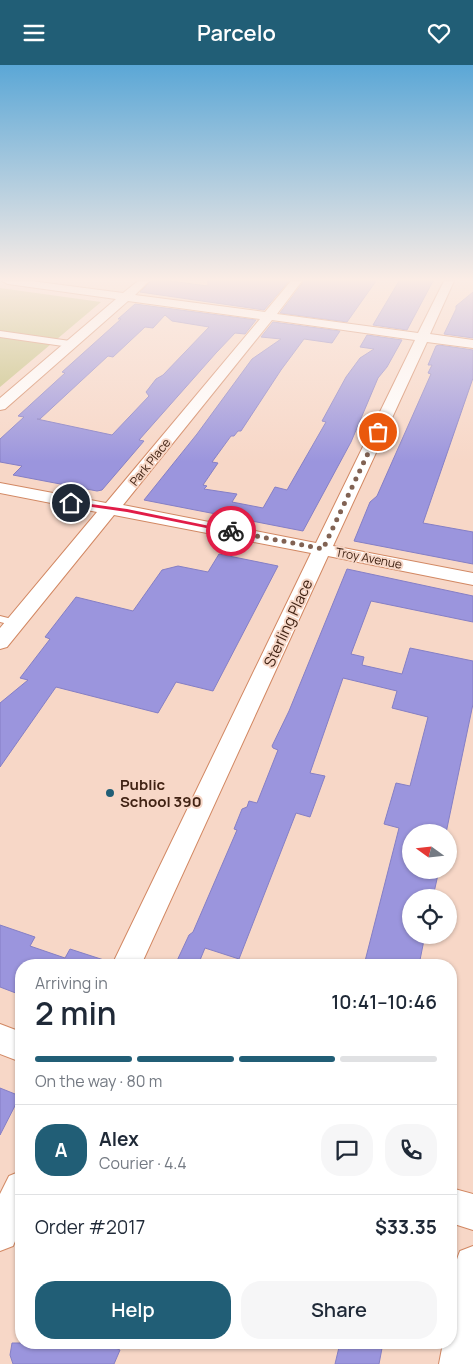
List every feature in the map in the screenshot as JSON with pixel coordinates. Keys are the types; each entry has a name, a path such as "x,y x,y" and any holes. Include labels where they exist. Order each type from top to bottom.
{"street":[{"path":"53,342 70,344"},
{"path":"0,406 73,342"},
{"name":"Park Place","path":"0,642 8,621 110,509 247,342"},
{"name":"Sterling Place","path":"129,959 420,342"},
{"path":"456,342 473,344"},
{"name":"Troy Avenue","path":"0,489 473,579"},
{"path":"0,1039 15,1045"},
{"path":"0,1233 15,1201"},
{"path":"457,1207 473,1212"},
{"path":"459,1364 473,1263"}],"shaded area":[{"path":"0,342 54,342 0,387"}],"building":[{"path":"96,342 129,342 113,357 108,356 40,419 37,419 112,435 149,396 146,392 156,379 163,375 195,342 227,342 139,440 144,441 102,490 97,491 13,475 22,466 0,462 0,439 24,417 18,416 65,373 62,372"},
{"path":"277,342 302,342 241,431 231,436 212,462 218,463 203,485 207,486 204,489 237,494 232,502 263,508 275,487 287,490 326,422 322,421 346,377 360,358 374,349 360,347 363,342 401,342 387,367 378,378 351,442 303,531 144,500 197,434 252,359"},
{"path":"436,346 473,350 473,378 423,523 473,532 473,564 354,541 370,502 377,496 431,374 428,373 432,365 428,365"},
{"path":"219,554 278,566 213,691 176,682 158,713 56,687 0,767 0,703 28,680 20,678 50,639 45,637 76,597 133,611 162,570 178,566 208,572"},
{"path":"347,569 473,596 473,622 371,601 351,654 364,657 362,665 402,674 410,648 473,661 473,704 448,824 402,824 402,879 437,879 435,889 402,889 402,944 423,944 420,959 366,959 399,828 384,824 396,783 410,786 428,717 392,708 397,691 343,678 310,773 325,776 310,817 296,813 239,959 205,948 200,959 178,959 189,935 193,932 237,830 234,829 242,809 247,807 249,801 257,803 278,750 272,746 289,711"},
{"path":"0,925 35,937 30,946 65,958 70,949 101,959 15,959 15,993 0,987"},
{"path":"0,1088 15,1094 15,1106 0,1135"},
{"path":"12,1343 15,1343 15,1349 120,1350 114,1364 13,1364 10,1355"},
{"path":"339,1349 382,1349 379,1364 335,1364"}],"way so far":[{"path":"231,531 323,549 378,432"}],"place":[{"name":"Public School 390","path":"110,793"}],"route":[{"path":"71,503 127,511 231,531"}]}
